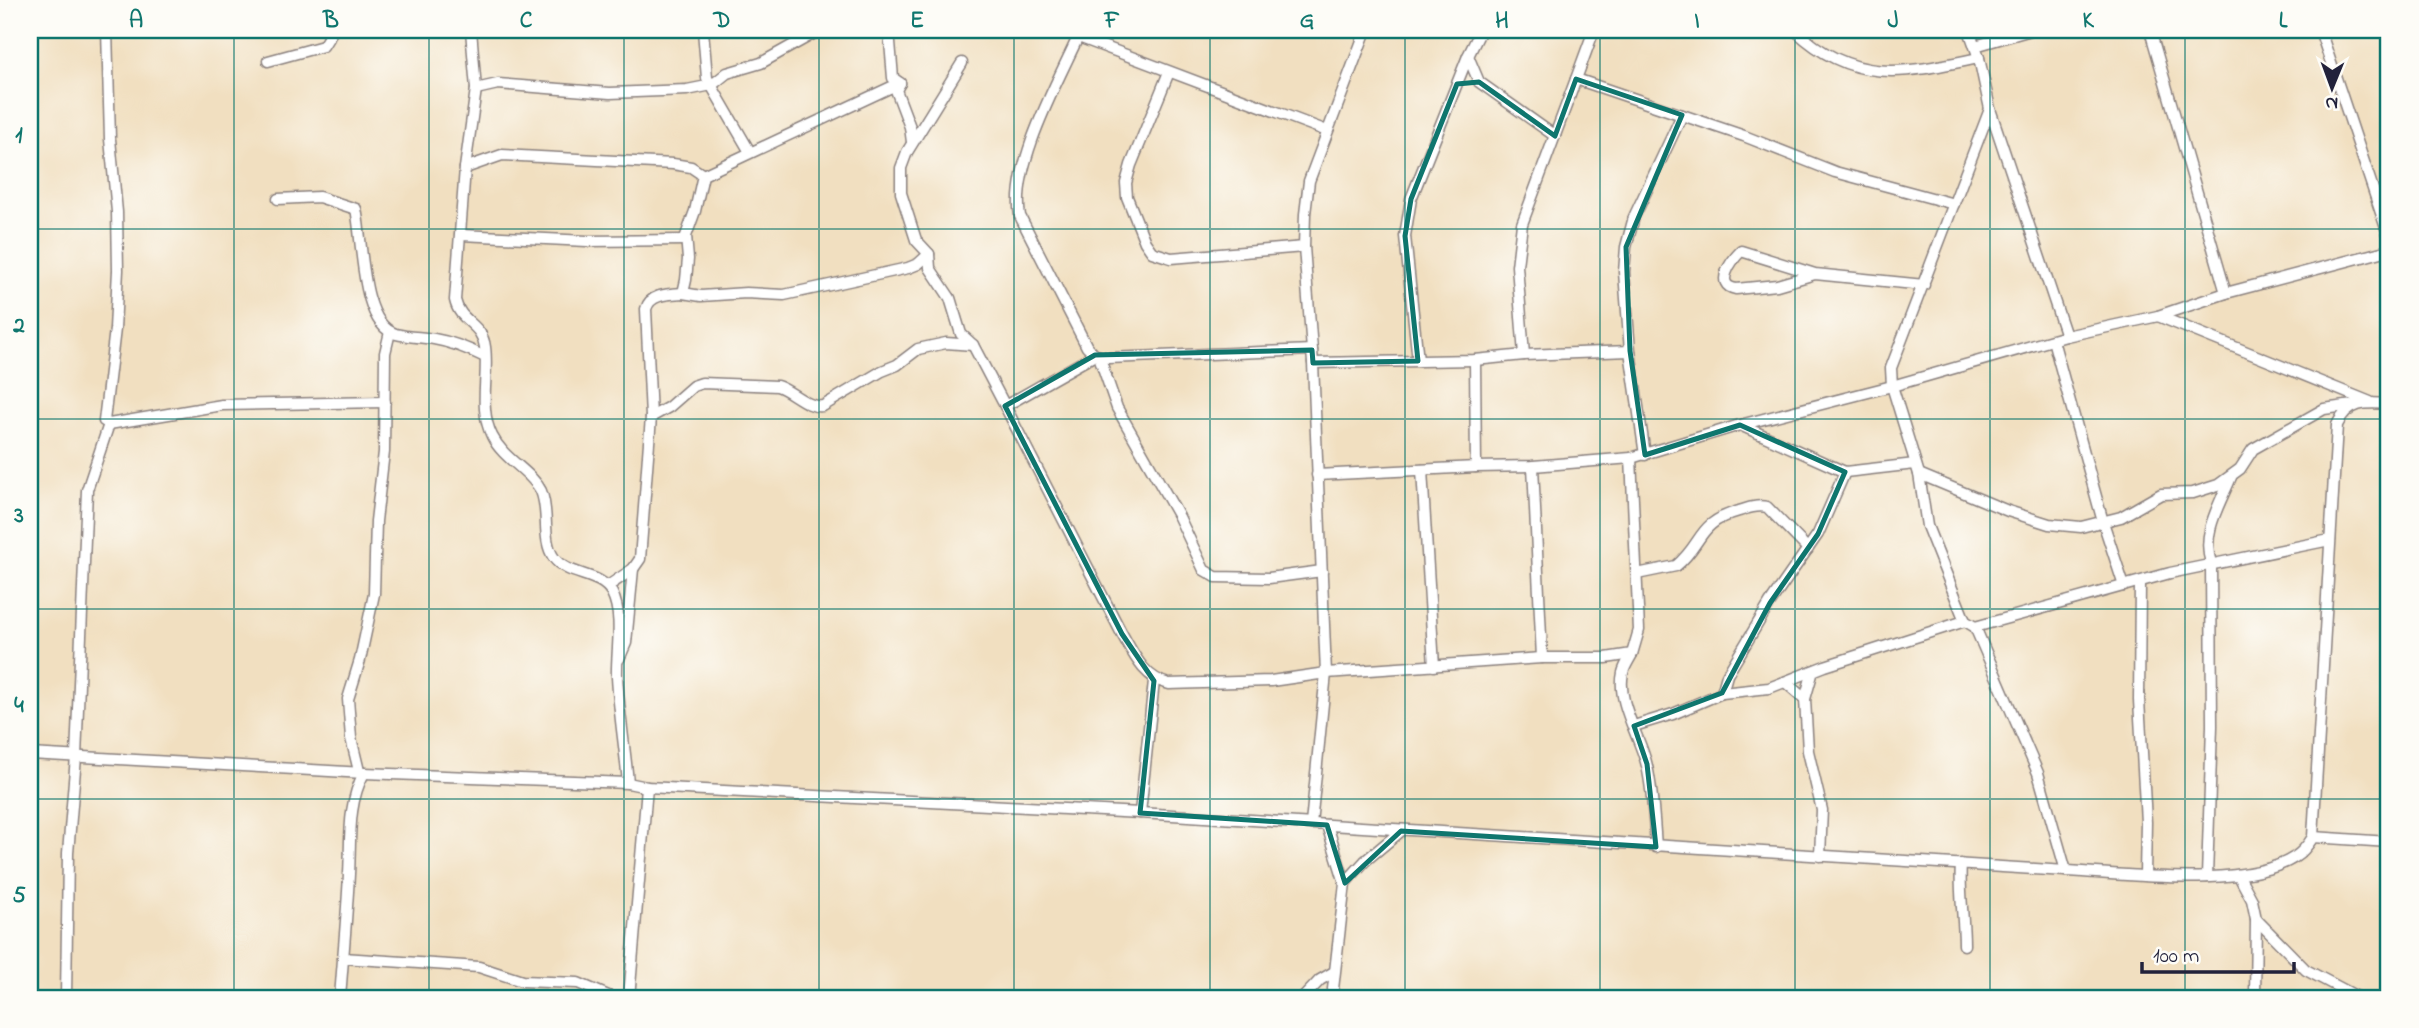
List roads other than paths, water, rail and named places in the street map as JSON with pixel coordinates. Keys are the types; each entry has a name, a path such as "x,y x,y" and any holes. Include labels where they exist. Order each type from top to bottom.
{"street":[{"path":"107,30 118,270 115,329 104,421 109,424 222,405 385,402"},
{"path":"268,61 323,46 333,30"},
{"path":"471,30 476,89 465,168 455,300 462,317 477,328 483,337 484,398 490,433 499,449 539,488 546,509 549,547 554,558 561,565 608,586 613,595 617,611 618,663 628,783"},
{"path":"703,30 705,72 750,152"},
{"path":"476,89 498,85 622,92 687,90 712,85 727,74 761,63 820,30"},
{"path":"889,30 893,78 900,83"},
{"path":"1060,30 1327,131"},
{"path":"1311,824 1326,673 1313,363 1304,247 1305,214 1309,181 1366,30"},
{"path":"1418,361 1405,236 1406,218 1411,199 1468,56 1482,30"},
{"path":"1524,355 1518,246 1522,224 1594,30"},
{"path":"1748,30 1771,30"},
{"path":"1795,30 1811,45 1834,59 1864,69 1897,72 1977,52 2031,30"},
{"path":"1969,30 1990,109 2066,336"},
{"path":"2150,30 2226,293"},
{"path":"2320,30 2389,237"},
{"path":"1078,37 1022,172 1018,203 1020,216 1087,347 1097,356 1117,408 1179,517 1204,570 1216,577 1242,578 1291,576 1322,571"},
{"path":"1468,56 1479,82 1555,136"},
{"path":"962,63 912,142 901,168 901,193 916,240 929,254 930,268 950,298 961,334 973,345 1122,634 1154,681 1169,684 1271,681 1326,673 1542,658 1606,659 1632,654"},
{"path":"1169,72 1126,183 1127,197 1145,242 1152,252 1171,258 1304,247"},
{"path":"1576,79 1744,136 1835,172 1954,204"},
{"path":"1457,84 1479,82"},
{"path":"900,83 895,90 910,127 912,142"},
{"path":"683,293 687,280 686,240 703,175 900,83"},
{"path":"1990,109 1924,285 1893,358 1892,386 1917,469 1932,541 2038,773 2066,871"},
{"path":"1645,455 1630,351 1624,272 1626,247 1634,217 1682,115"},
{"path":"465,168 502,155 673,164 691,167 703,175"},
{"path":"278,199 319,197 356,209 365,287 382,324 390,332 449,342 485,357"},
{"path":"461,235 587,241 686,240"},
{"path":"1317,475 1533,466 1631,458 1740,425 1892,386 2066,336 2158,316 2226,293 2389,250"},
{"path":"1815,274 1777,285 1736,289 1726,284 1725,278 1726,271 1741,251 1815,274 1924,285"},
{"path":"618,663 626,643 634,569 640,559 644,520 651,417 646,309 650,299 683,293 701,296 794,293 908,268 918,264 929,254"},
{"path":"2158,316 2371,402 2389,404"},
{"path":"340,998 351,811 361,772 351,738 348,699 360,660 374,594 375,534 383,473 386,344 390,332"},
{"path":"2053,340 2103,522 2124,586"},
{"path":"651,417 669,407 693,386 709,382 777,386 817,408 897,365 918,349 946,343 973,345"},
{"path":"1005,406 1097,356 1108,358 1312,350"},
{"path":"1313,363 1475,360 1524,355 1630,351"},
{"path":"1475,360 1476,467"},
{"path":"2207,877 2212,726 2211,563 2208,536 2231,477 2253,449 2324,410 2371,402"},
{"path":"30,754 628,783 647,787 1140,813 2066,871 2239,876 2293,859 2303,852 2313,837 2337,425 2343,413 2354,405"},
{"path":"66,998 68,853 76,757 87,490 109,424"},
{"path":"1740,425 1845,472 1917,469 1988,503 2049,524 2081,527 2103,522 2121,517 2161,494 2205,491 2231,477"},
{"path":"1631,458 1640,630 1623,672 1622,685 1625,706 1647,764 1657,847"},
{"path":"1533,466 1542,658"},
{"path":"1422,470 1434,666"},
{"path":"1722,693 1727,675 1764,613 1818,534 1845,472"},
{"path":"1637,574 1676,566 1708,525 1718,518 1755,507 1767,507 1808,549"},
{"path":"1634,726 1673,715 1722,693 1769,688 1813,671 1970,624 2211,563 2330,540"},
{"path":"608,586 634,569"},
{"path":"2140,582 2138,700 2146,822 2145,875"},
{"path":"1606,659 1623,672"},
{"path":"1813,671 1805,699 1808,751 1822,810 1819,856"},
{"path":"1140,813 1154,681"},
{"path":"1785,682 1805,699"},
{"path":"629,998 647,787"},
{"path":"1327,825 1345,883 1332,998"},
{"path":"1345,883 1365,861 1401,831"},
{"path":"2313,837 2389,842"},
{"path":"1961,864 1964,945"},
{"path":"2239,876 2252,900 2256,919 2255,998"},
{"path":"2256,919 2306,970 2359,998"},
{"path":"343,958 479,967 522,981 578,982 613,998"},
{"path":"1303,998 1320,980 1334,972"}]}
